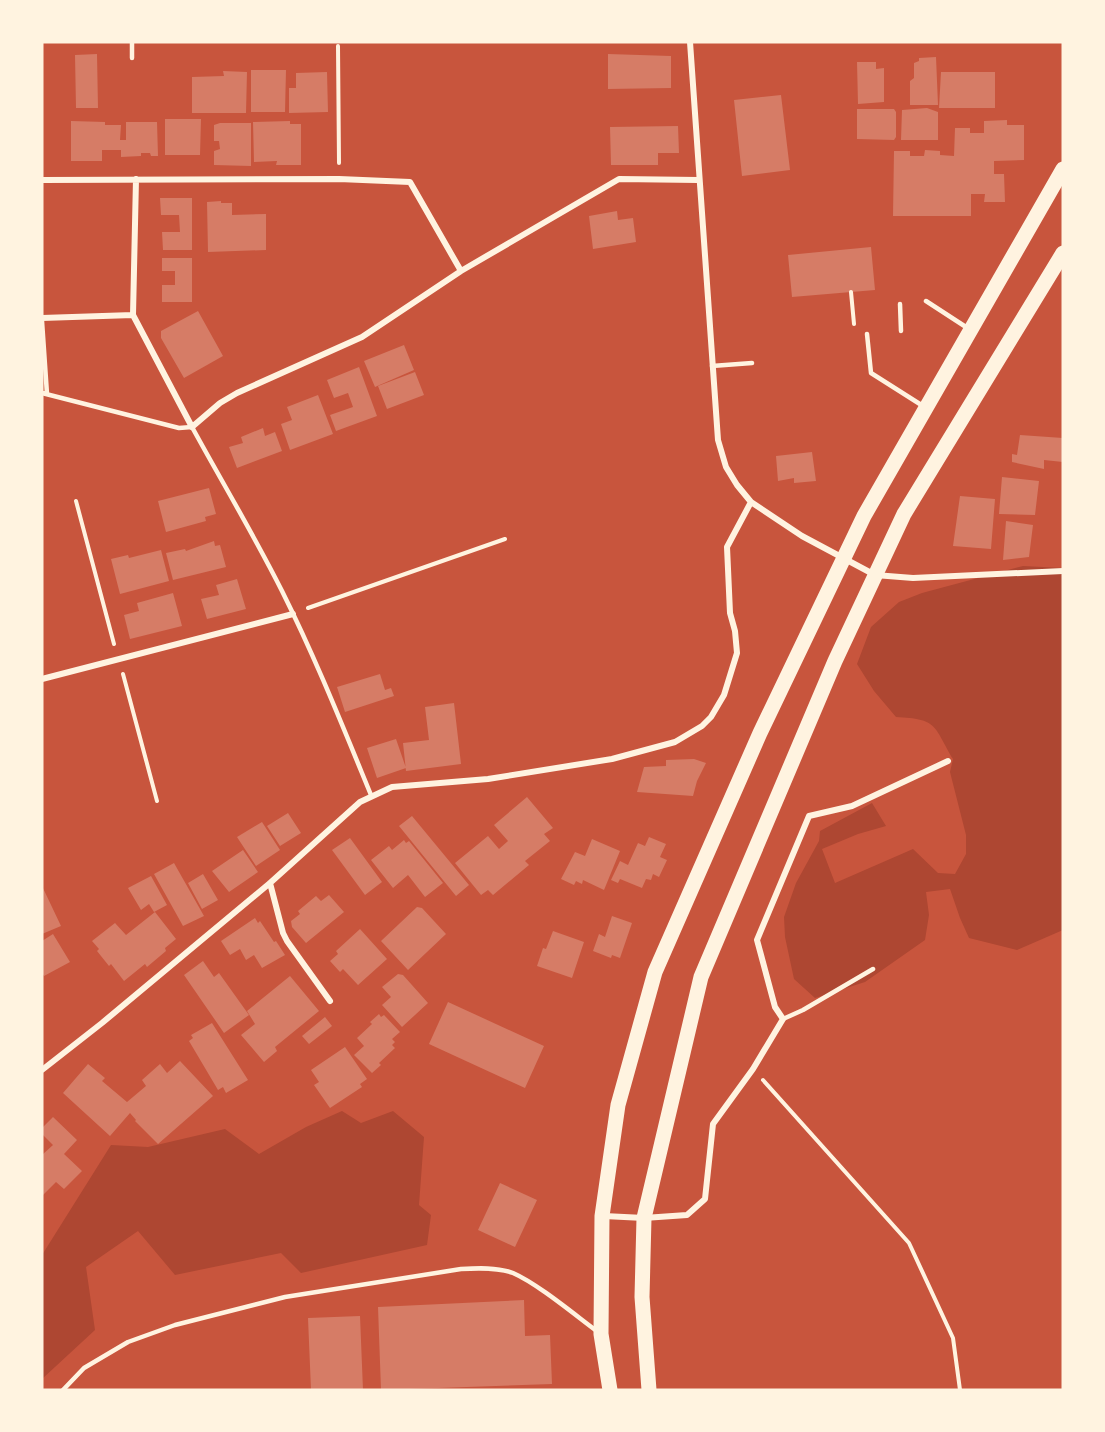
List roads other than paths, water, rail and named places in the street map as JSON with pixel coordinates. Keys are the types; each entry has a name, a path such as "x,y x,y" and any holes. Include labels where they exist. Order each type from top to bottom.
{"main road":[{"path":"610,1390 601,1334 602,1216 618,1105 655,972 760,733 875,495 1063,169"},
{"path":"649,1390 646,1378 642,1297 644,1218 701,977 835,661 904,514 1063,253"}],"street":[{"path":"690,42 718,441 721,455 736,485 751,502 802,536 874,575 913,578 1063,571"},
{"path":"136,179 133,315 192,427 220,403 237,393 362,338 461,271 619,179 698,180"},
{"path":"42,180 339,179 410,182 461,271"},
{"path":"42,320 133,315"},
{"path":"42,1070 270,883 360,802 371,795 392,787 488,779 612,759 675,742 702,726 711,717 724,695 737,653 735,631 730,613 727,547 751,502"},
{"path":"42,679 293,614"},
{"path":"602,1216 644,1218 687,1215 705,1199 713,1124 753,1069 783,1019 775,1006 757,940 809,816 852,806 948,761"},
{"path":"270,883 287,941 330,1001"}],"lane":[{"path":"132,42 132,58"},
{"path":"926,302 970,330"},
{"path":"900,304 901,331"},
{"path":"42,320 45,393 179,428 192,427 244,519 293,614 371,795"},
{"path":"867,334 871,373 925,408"},
{"path":"712,366 752,363"},
{"path":"783,1019 803,1010 873,969"},
{"path":"63,1390 84,1368 128,1342 175,1325 285,1297 461,1269 478,1268 511,1272 601,1334"}]}
